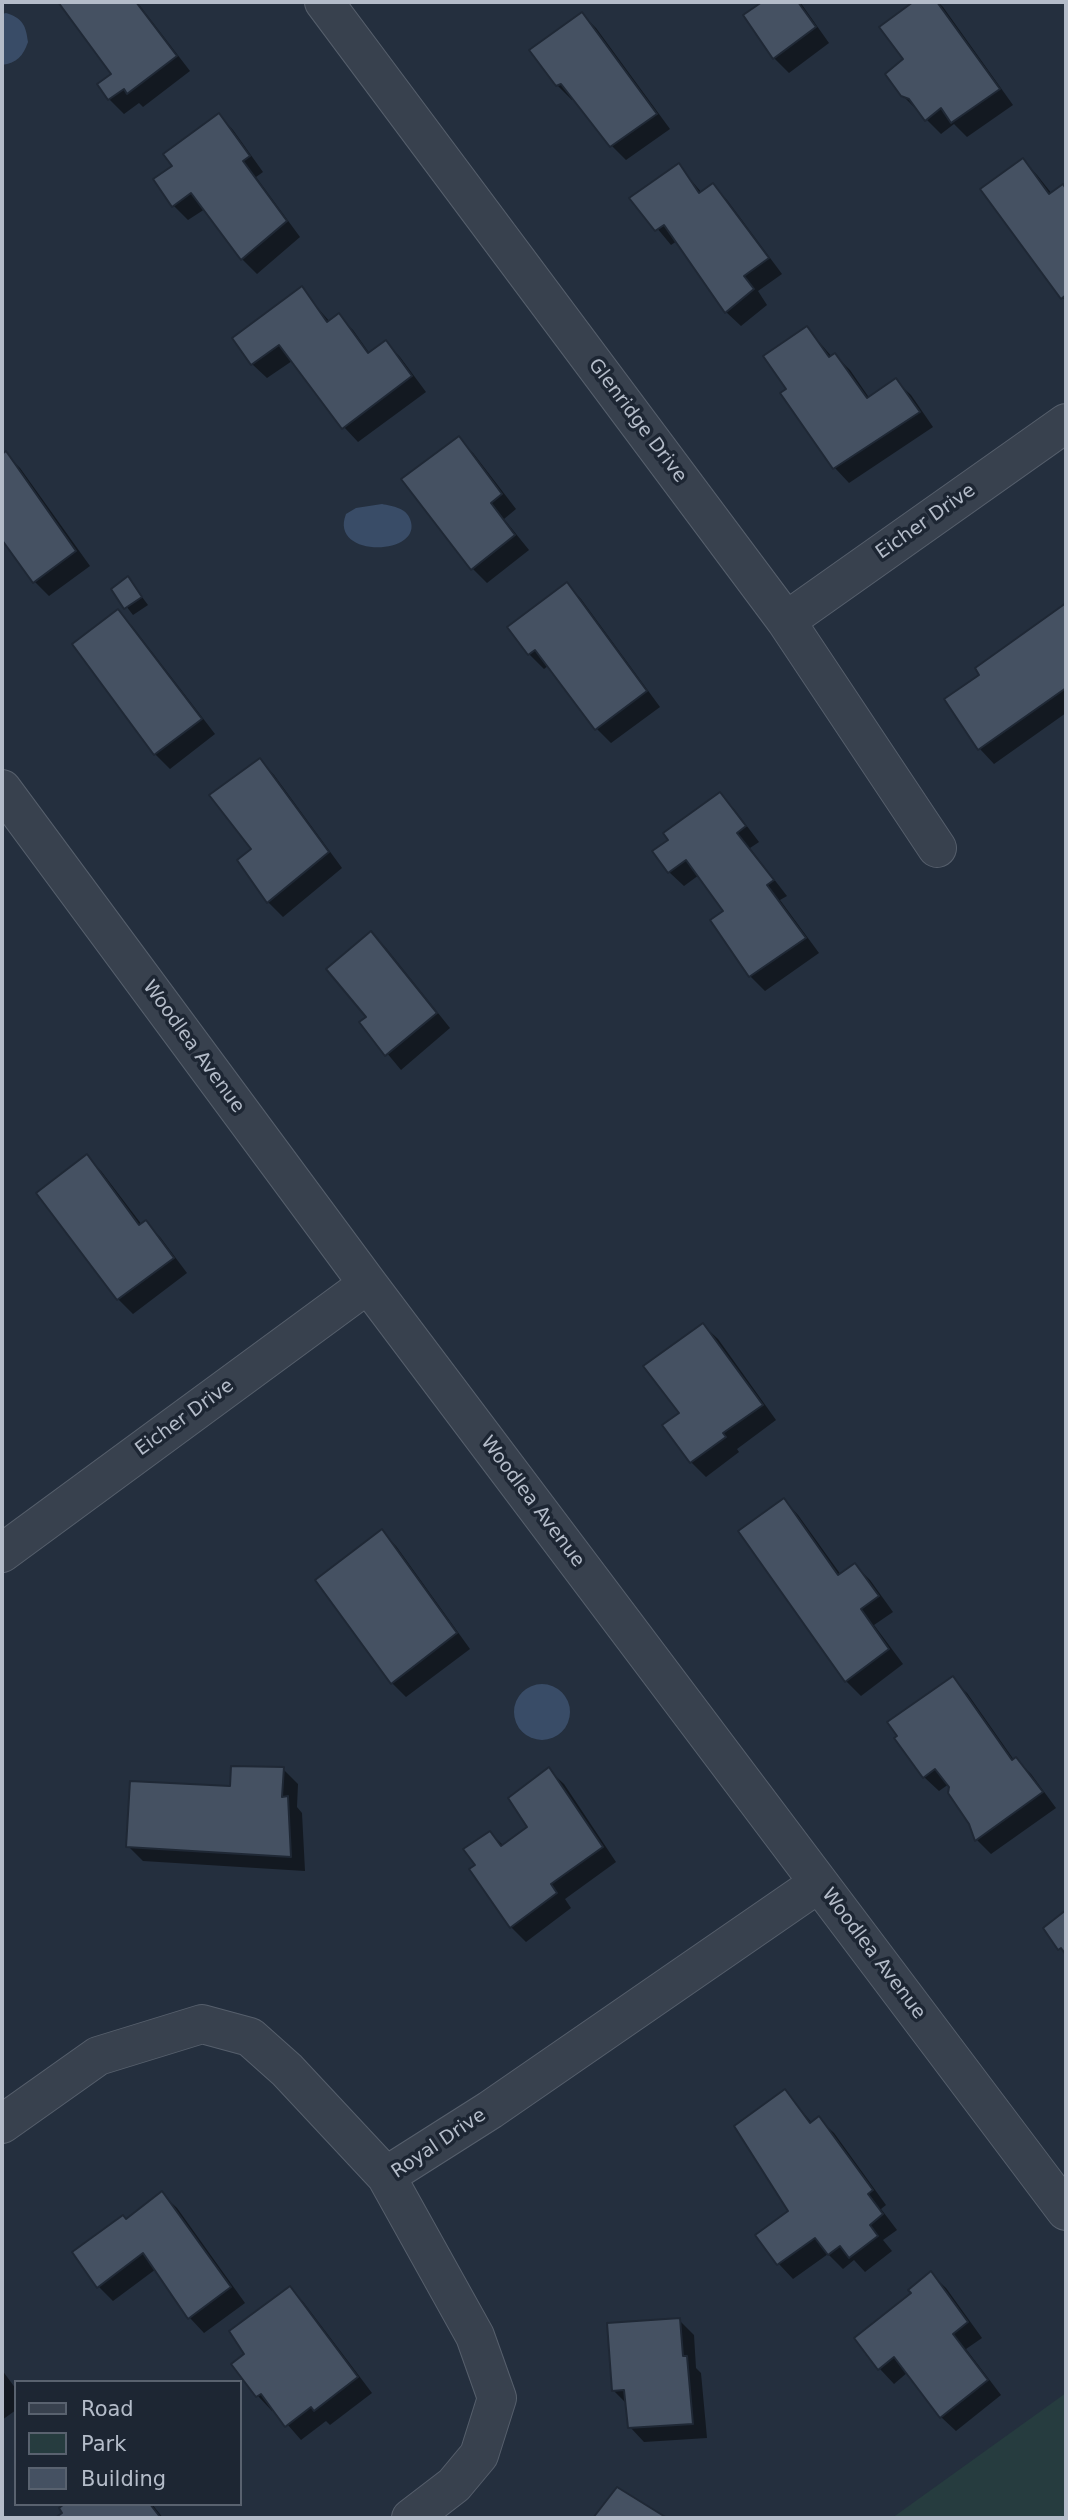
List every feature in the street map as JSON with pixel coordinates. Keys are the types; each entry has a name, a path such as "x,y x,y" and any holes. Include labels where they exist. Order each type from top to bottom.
{"street":[{"name":"Glenridge Drive","path":"324,2 786,621 937,848"},
{"name":"Eicher Drive","path":"786,621 1066,423"},
{"name":"Woodlea Avenue","path":"2,789 368,1284 1066,2211"},
{"name":"Eicher Drive","path":"2,1553 368,1284"},
{"name":"Royal Drive","path":"411,2518 454,2485 479,2455 497,2398 475,2336 386,2176 490,2110 819,1883"},
{"path":"2,2124 98,2056 202,2024 250,2037 287,2070 386,2176"}],"green space":[{"path":"1066,2393 1066,2518 892,2518"}],"water":[{"path":"6,13 23,23 28,42 19,58 2,65 2,14"},
{"path":"382,504 399,508 408,515 411,531 404,540 392,546 377,547 362,545 351,539 344,529 346,514 356,508"},
{"path":"536,1684 548,1684 558,1688 566,1696 570,1712 566,1728 558,1736 548,1740 536,1740 526,1736 518,1728 514,1718 514,1706 518,1696 526,1688"}],"building":[{"path":"58,2 136,2 177,56 127,94 124,89 108,100 97,84 111,74"},
{"path":"762,2 798,2 816,27 773,59 743,15"},
{"path":"913,2 937,2 1000,89 951,123 941,108 925,121 885,74 903,59 879,27"},
{"path":"582,12 657,114 610,147 561,84 556,86 529,50"},
{"path":"219,113 250,156 243,161 287,221 241,260 191,193 172,207 153,179 172,166 163,154"},
{"path":"1023,158 1049,194 1063,184 1066,189 1066,295 1061,299 980,189"},
{"path":"679,163 699,193 713,183 769,258 744,276 754,289 725,313 664,225 655,231 629,198"},
{"path":"302,286 327,322 339,313 368,353 386,340 412,376 342,429 279,345 251,365 232,338"},
{"path":"807,326 829,357 835,353 867,398 896,378 920,412 833,469 780,393 786,389 763,356"},
{"path":"459,436 502,494 491,503 515,535 471,570 401,479"},
{"path":"6,451 76,551 33,583 2,540 2,454"},
{"path":"128,576 142,597 124,609 111,589"},
{"path":"567,582 647,691 595,730 535,650 528,655 507,627"},
{"path":"1066,603 1066,688 978,750 944,699 979,675 975,668"},
{"path":"118,609 202,719 154,755 72,644"},
{"path":"260,758 329,852 267,903 237,860 251,849 209,795"},
{"path":"720,792 746,826 737,833 774,880 767,885 806,938 749,977 710,920 723,911 686,860 668,873 652,851 668,840 663,833"},
{"path":"371,931 437,1013 385,1056 359,1022 366,1017 326,969"},
{"path":"87,1154 139,1225 146,1220 174,1258 117,1300 36,1193"},
{"path":"703,1323 763,1405 723,1433 726,1437 690,1463 662,1425 679,1413 643,1366"},
{"path":"784,1498 838,1575 855,1563 879,1596 861,1609 889,1649 845,1682 738,1531"},
{"path":"382,1529 457,1633 391,1684 315,1580"},
{"path":"953,1676 1012,1760 1016,1757 1043,1792 975,1841 969,1824 948,1793 949,1787 935,1769 923,1778 894,1738 897,1736 887,1722"},
{"path":"231,1766 284,1767 282,1797 288,1796 291,1857 126,1847 130,1781 230,1786"},
{"path":"549,1767 603,1847 551,1884 557,1893 510,1928 469,1869 475,1865 463,1849 490,1831 501,1846 527,1827 508,1798"},
{"path":"1066,1910 1066,1955 1061,1948 1058,1950 1043,1928"},
{"path":"785,2089 810,2123 819,2116 873,2190 868,2194 883,2214 870,2225 878,2236 849,2258 840,2246 828,2255 815,2238 777,2265 755,2235 788,2211 734,2126"},
{"path":"162,2191 231,2287 188,2319 143,2253 97,2288 72,2252 123,2215 126,2219"},
{"path":"931,2271 968,2322 953,2334 988,2380 940,2418 894,2357 878,2370 854,2338 911,2293 908,2290"},
{"path":"290,2286 358,2377 314,2411 311,2407 285,2427 261,2394 256,2397 231,2364 244,2354 229,2331"},
{"path":"680,2318 683,2356 687,2356 693,2424 628,2428 624,2390 612,2391 607,2323"},
{"path":"617,2487 667,2518 593,2518"},
{"path":"152,2506 160,2517 55,2518 62,2513 59,2508"}]}
